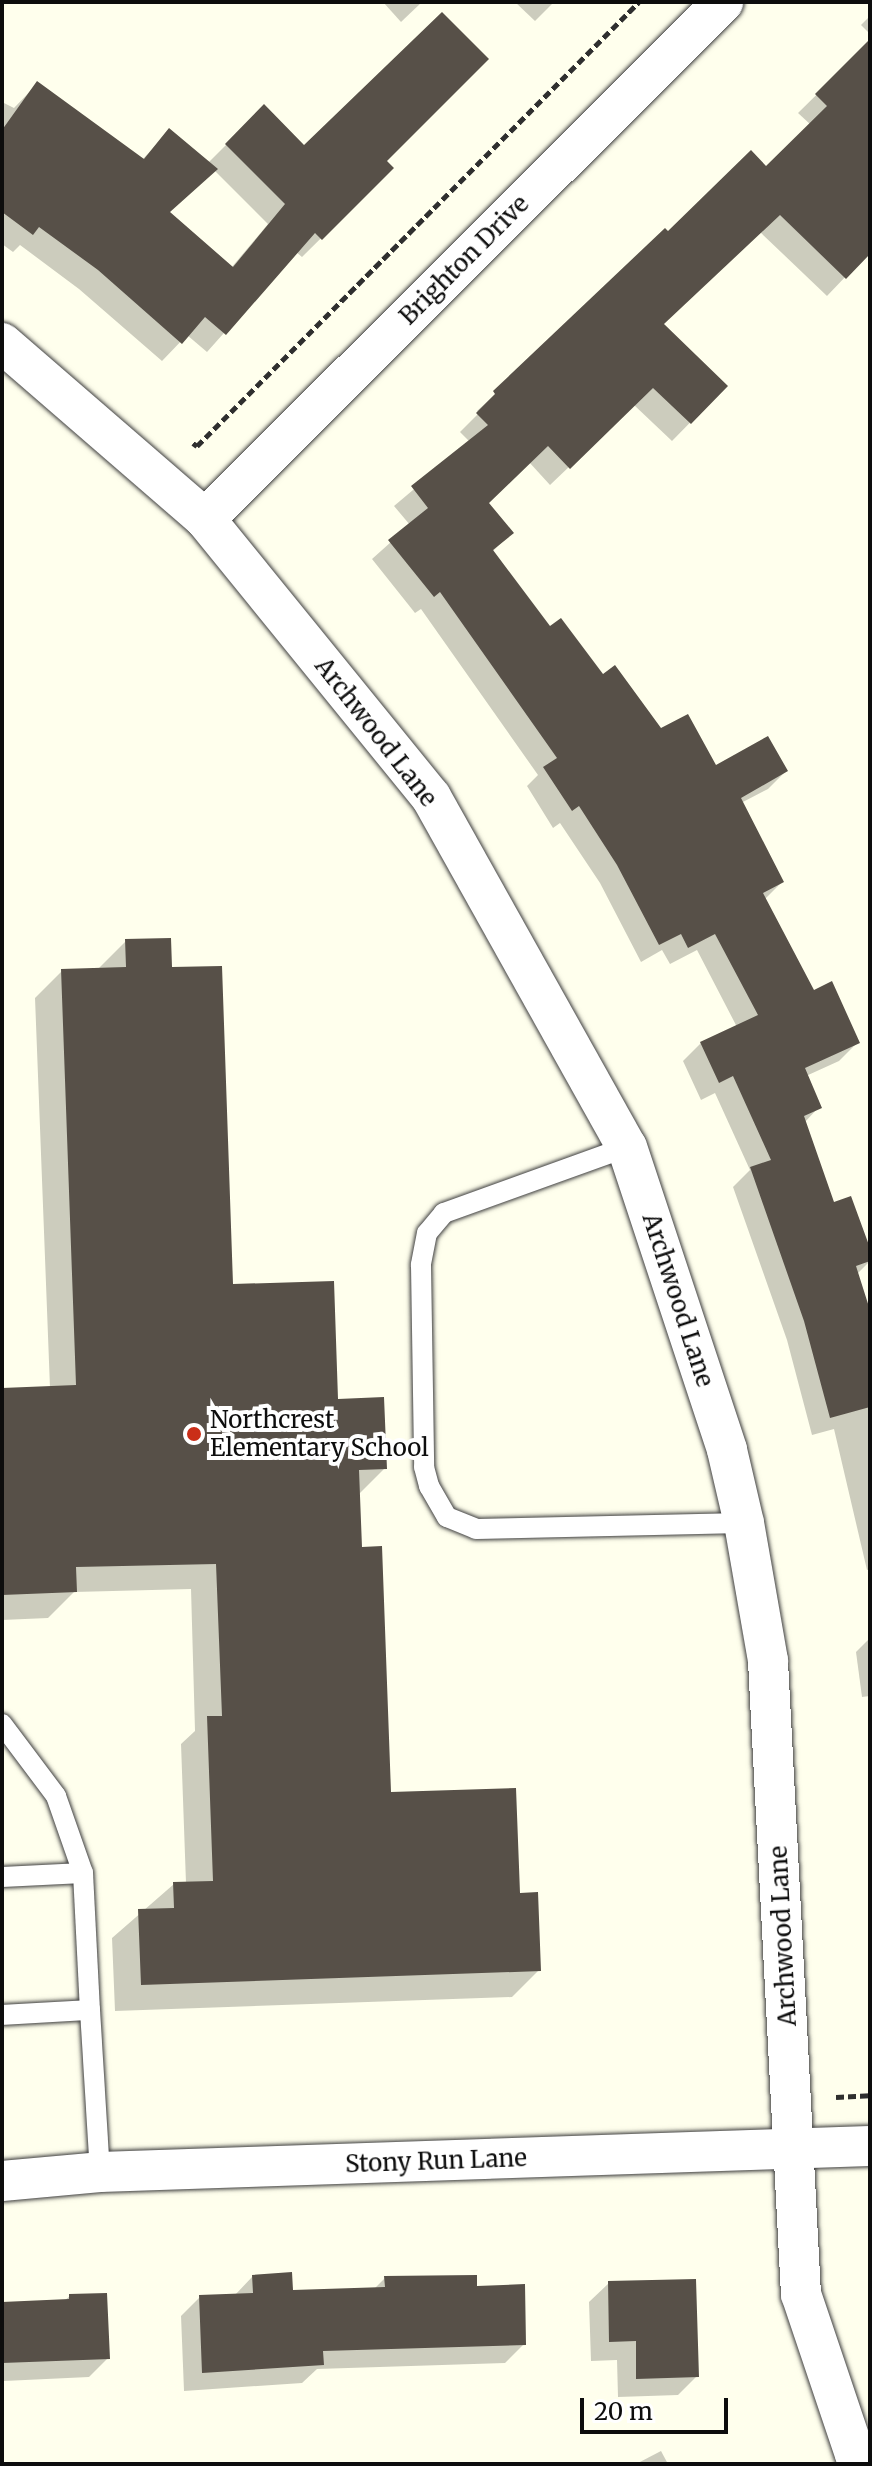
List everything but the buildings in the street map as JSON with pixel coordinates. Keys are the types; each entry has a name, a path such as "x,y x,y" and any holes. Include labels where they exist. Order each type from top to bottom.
{"street":[{"name":"Brighton Drive","path":"205,519 723,2"},
{"name":"Archwood Lane","path":"2,343 205,519 431,797 627,1147 727,1450 744,1523 768,1661 801,2294 855,2454 865,2464"},
{"name":"Stony Run Lane","path":"2,2181 100,2172 870,2146"}],"lane":[{"path":"627,1147 444,1213 427,1233 421,1265 424,1467 429,1486 447,1517 476,1529 744,1523"},
{"path":"2,1724 56,1796 83,1873 100,2172"},
{"path":"2,1877 83,1873"},
{"path":"2,2015 90,2010"}],"path":[{"path":"184,436 197,446 639,2"}],"place":[{"name":"Northcrest Elementary School","path":"194,1434"}]}
